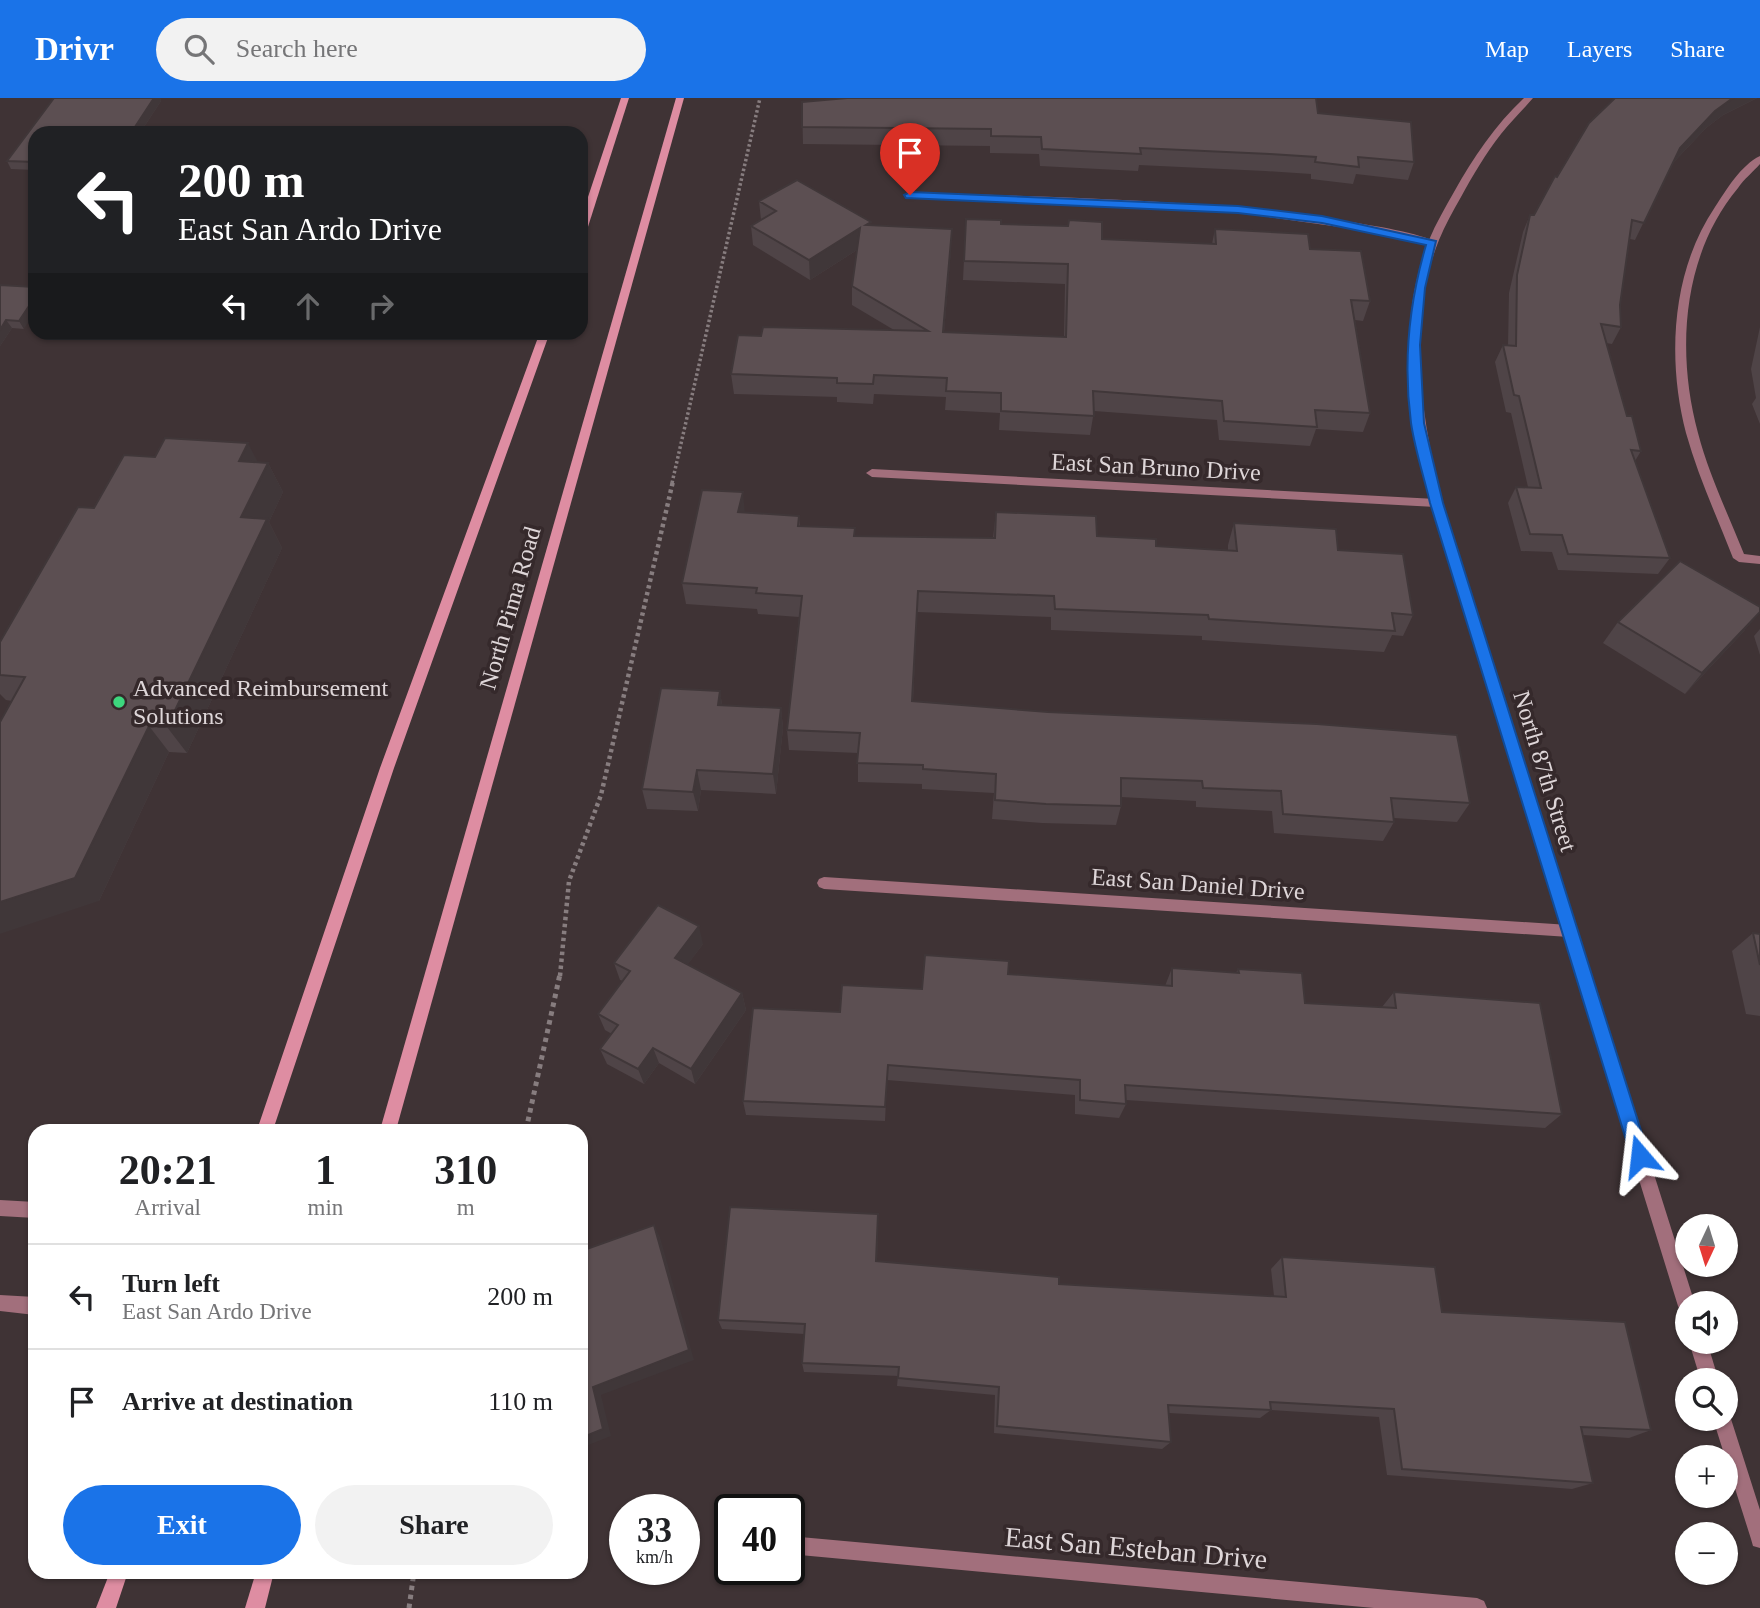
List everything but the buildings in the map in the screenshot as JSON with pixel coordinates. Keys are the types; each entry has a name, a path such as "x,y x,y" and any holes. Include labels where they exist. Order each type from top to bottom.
{"main road":[{"path":"588,212 625,98"},
{"name":"North Pima Road","path":"390,1124 680,98"},
{"path":"267,1124 387,768 542,340"},
{"path":"106,1608 116,1579"},
{"path":"255,1608 263,1579"}],"street":[{"name":"North 87th Street","path":"1529,98 1478,157 1432,243 1419,288 1414,345 1418,423 1436,503 1682,1291"},
{"path":"1760,159 1743,174 1711,220 1690,272 1680,325 1681,375 1692,433 1739,558 1760,560"},
{"path":"910,195 1238,210 1322,220 1432,243"},
{"name":"East San Bruno Drive","path":"873,473 1436,503"},
{"name":"East San Daniel Drive","path":"824,883 1569,931"},
{"path":"0,1208 28,1210"},
{"path":"0,1303 28,1305"},
{"path":"1726,1431 1760,1539"},
{"name":"East San Esteban Drive","path":"805,1546 1477,1608"}],"path":[{"path":"527,1124 558,993 569,881 601,795 760,98"},
{"path":"408,1608 413,1579"}],"place":[{"name":"Advanced Reimbursement Solutions","path":"119,702"}],"route":[{"path":"910,195 1238,210 1322,220 1432,243 1419,288 1414,345 1418,423 1436,503 1640,1156"}]}
